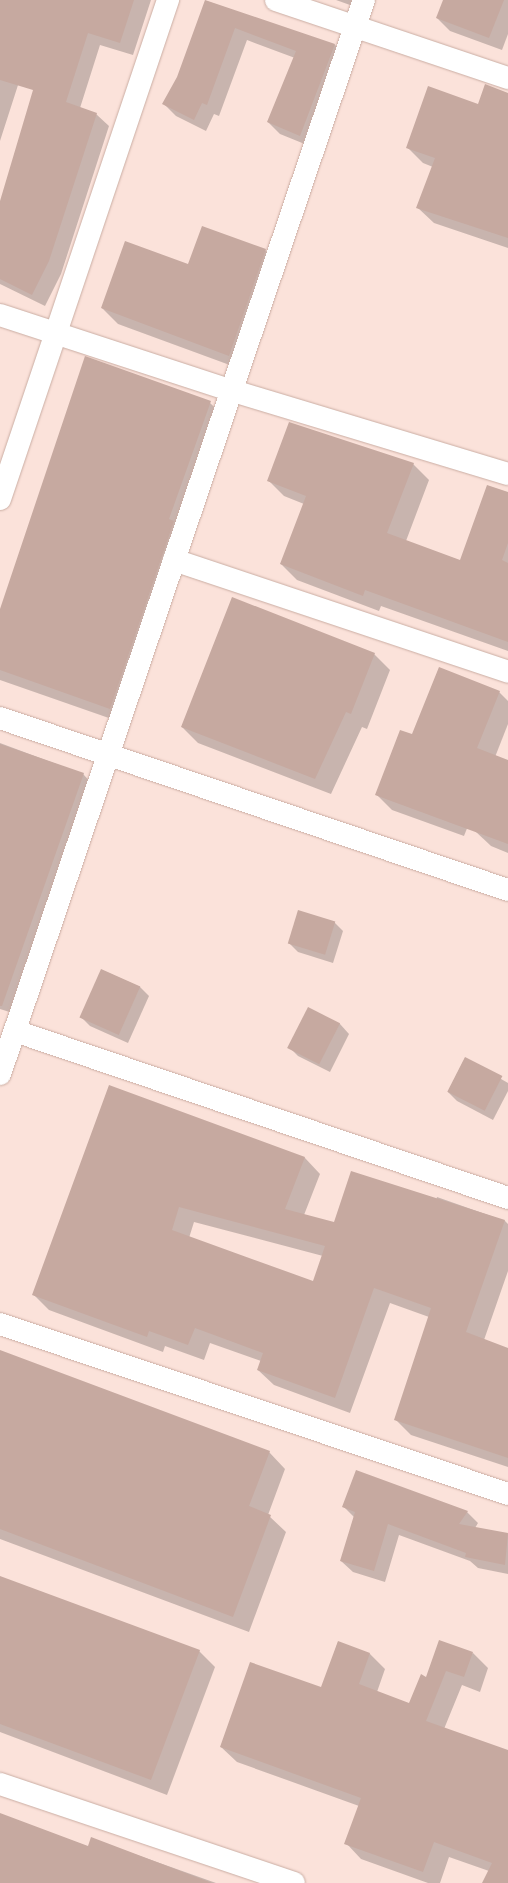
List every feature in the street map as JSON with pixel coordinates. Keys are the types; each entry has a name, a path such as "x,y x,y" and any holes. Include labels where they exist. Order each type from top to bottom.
{"street":[{"path":"0,499 168,0"},
{"path":"276,0 508,78"},
{"path":"0,1074 106,754 233,391 364,0"},
{"path":"0,315 233,391 508,474"},
{"path":"174,560 508,672"},
{"path":"0,718 508,890"},
{"path":"15,1031 508,1198"},
{"path":"0,1324 508,1494"},
{"path":"0,1784 294,1883"}],"building":[{"path":"0,0 134,0 120,43 88,33 66,102 97,113 49,261 32,295 0,279 0,201 33,90 0,80"},
{"path":"205,0 335,44 300,136 267,122 296,51 235,28 207,105 202,103 194,120 162,104 177,77"},
{"path":"443,0 504,0 489,38 436,18"},
{"path":"485,84 508,93 508,238 416,208 435,158 406,148 428,86 478,104"},
{"path":"202,226 266,249 229,356 101,308 125,241 188,264"},
{"path":"85,356 211,401 169,519 174,521 110,709 0,670 0,609"},
{"path":"289,422 414,463 387,533 460,560 487,485 508,492 508,543 502,560 508,563 508,642 365,590 363,596 280,564 306,496 267,481"},
{"path":"232,597 375,653 351,714 346,712 315,779 181,727"},
{"path":"439,667 500,691 477,748 508,760 508,844 375,795 400,730 412,734"},
{"path":"0,744 84,773 2,1006 0,1006"},
{"path":"298,910 335,921 325,955 288,943"},
{"path":"101,969 140,986 119,1035 79,1017"},
{"path":"308,1007 340,1023 319,1064 287,1048"},
{"path":"465,1057 502,1076 485,1111 447,1092"},
{"path":"109,1085 305,1157 285,1209 334,1222 351,1171 505,1220 466,1332 508,1348 508,1458 394,1420 431,1308 374,1288 335,1398 257,1370 263,1353 195,1328 188,1345 149,1331 147,1337 32,1295","holes":["179,1207 325,1246 313,1281 172,1230"]},
{"path":"0,1350 270,1451 249,1506 271,1515 233,1617 0,1529"},
{"path":"356,1470 468,1511 459,1524 508,1533 505,1565 465,1557 466,1553 388,1524 374,1571 340,1561 355,1512 342,1507"},
{"path":"0,1576 200,1650 151,1780 0,1724"},
{"path":"439,1640 473,1652 464,1677 446,1671 426,1721 508,1750 508,1883 482,1883 492,1863 434,1842 423,1872 344,1844 361,1798 220,1747 250,1662 321,1687 338,1641 370,1653 359,1684 409,1703 421,1674 426,1677"},
{"path":"0,1813 88,1846 91,1837 212,1883 0,1883"}]}
